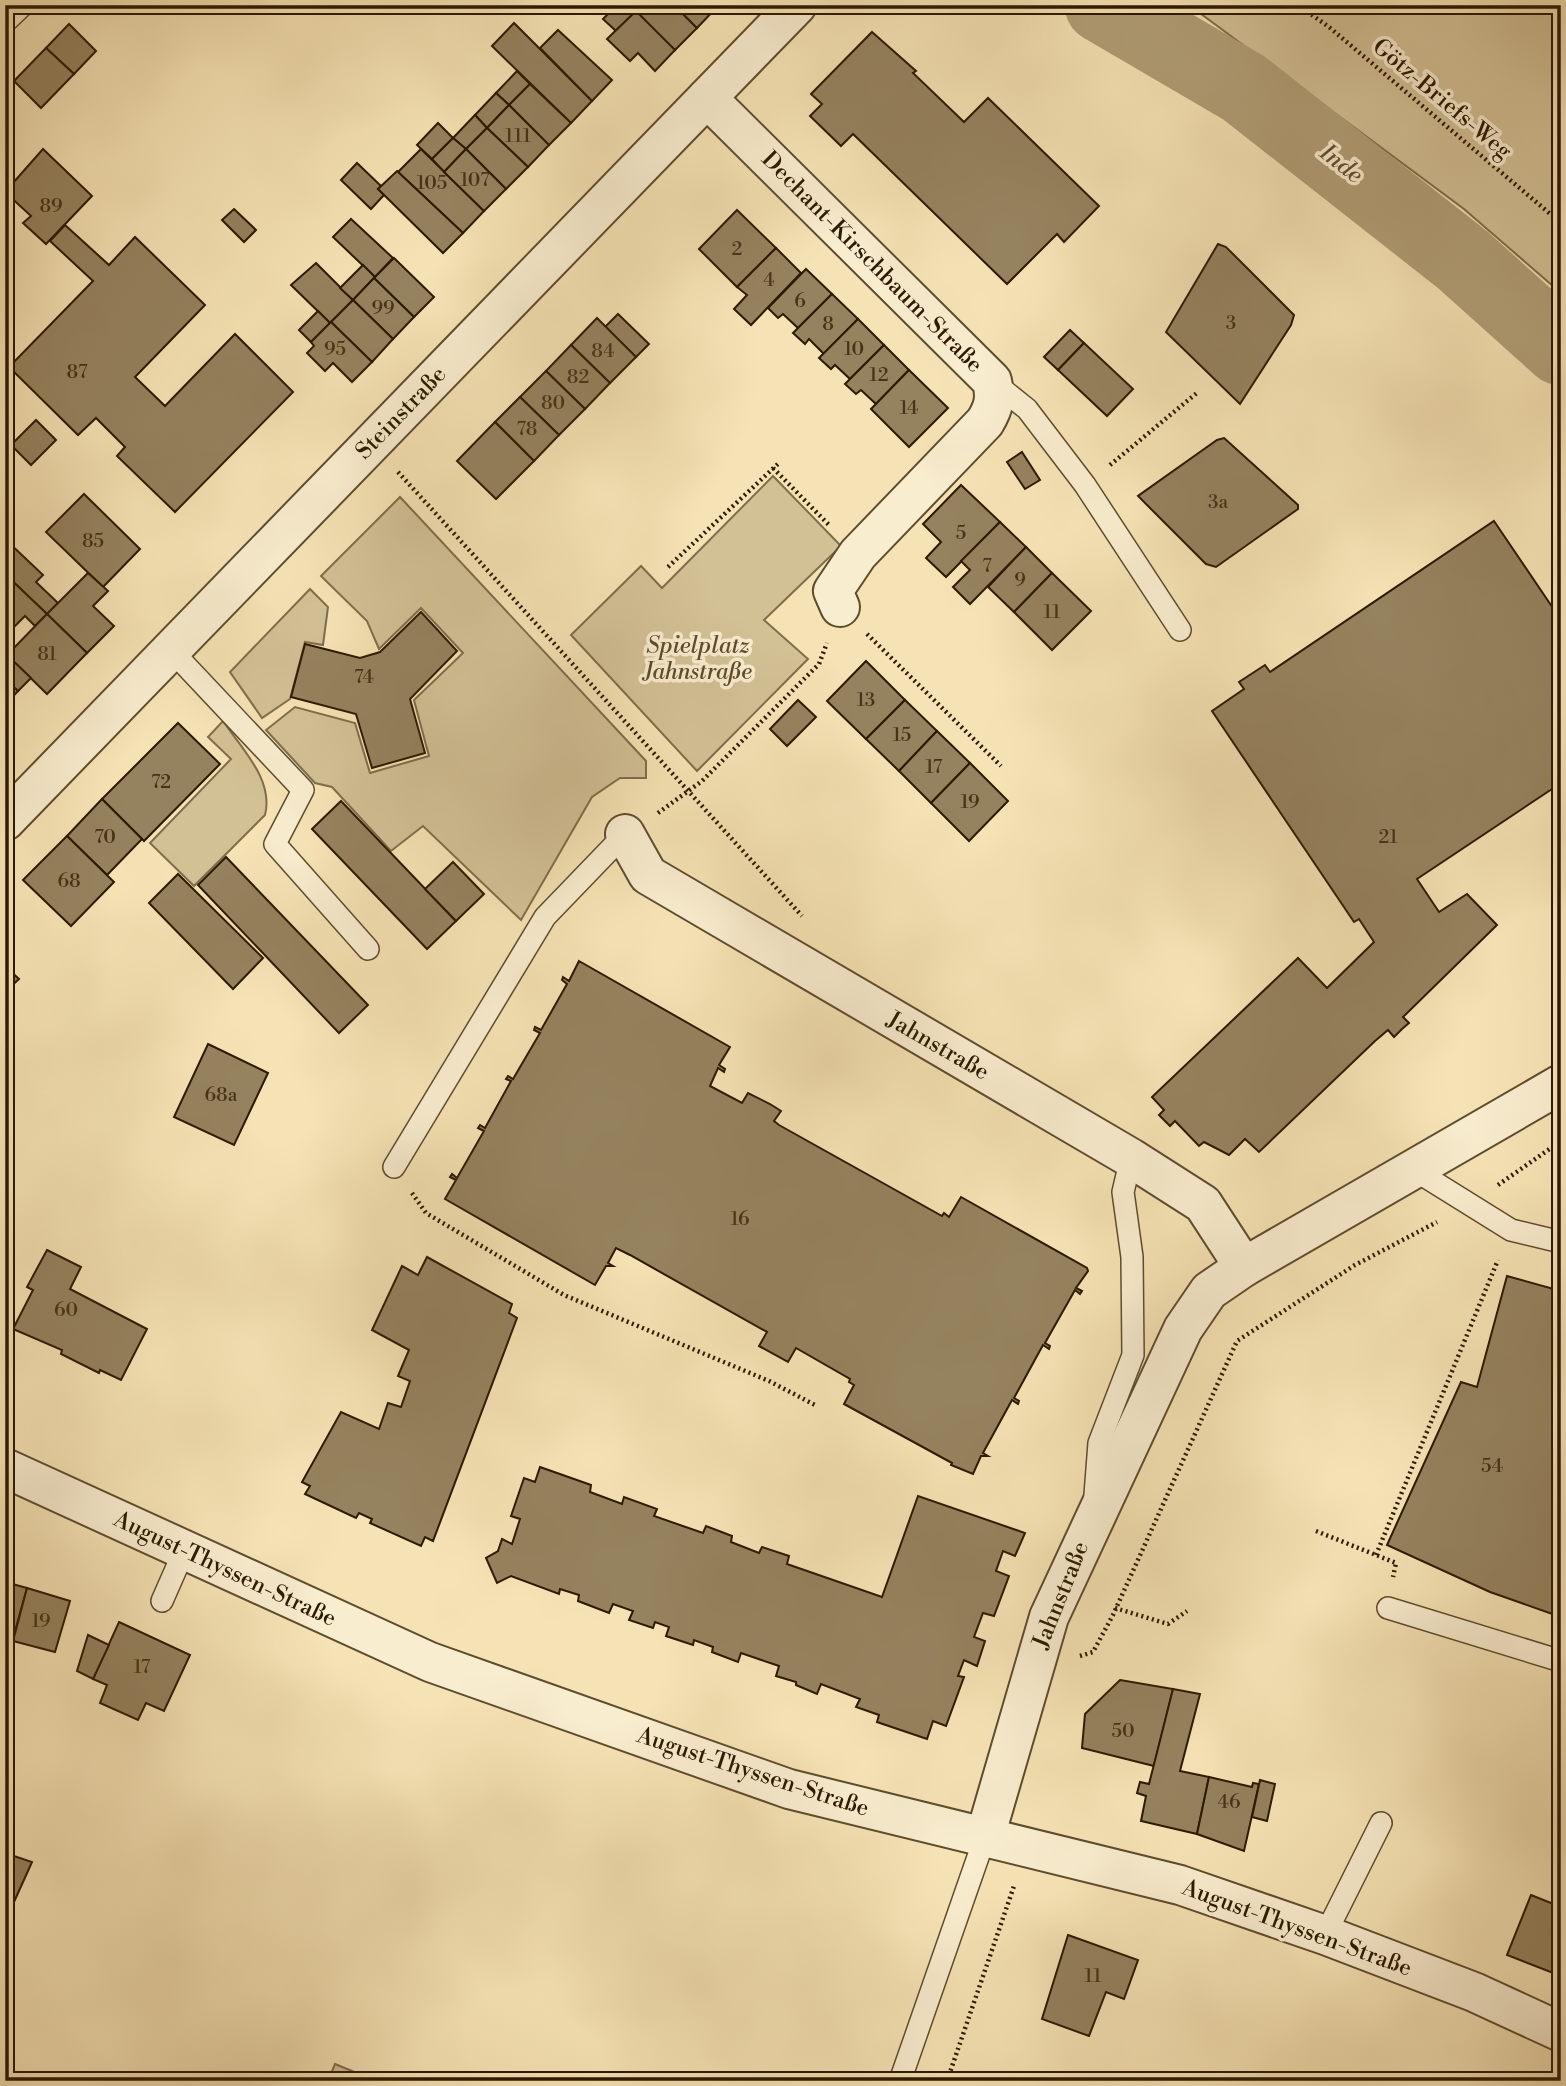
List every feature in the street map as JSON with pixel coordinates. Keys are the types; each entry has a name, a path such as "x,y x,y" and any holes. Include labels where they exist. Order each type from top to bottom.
{"street":[{"name":"Steinstraße","path":"5,821 797,5"},
{"name":"Dechant-Kirschbaum-Straße","path":"707,99 992,381 996,394 993,408 985,422 858,554 833,591 840,607"},
{"name":"Jahnstraße","path":"625,834 648,876 1131,1158 1203,1204 1244,1267"},
{"name":"Jahnstraße","path":"985,1838 1049,1617 1182,1329 1209,1291 1244,1267 1561,1084"},
{"name":"August-Thyssen-Straße","path":"5,1468 430,1662 789,1789 1180,1885 1325,1934 1474,1992 1561,2032"}],"lane":[{"path":"5,22 23,5"},
{"path":"992,381 1027,409 1085,485 1180,631"},
{"path":"171,650 303,790 275,844 368,950"},
{"path":"394,1167 545,917 625,834"},
{"path":"1092,1520 1099,1443 1133,1355 1132,1257 1123,1192 1131,1158"},
{"path":"1413,1169 1511,1230 1561,1242"},
{"path":"162,1601 184,1550"},
{"path":"1388,1608 1561,1661"},
{"path":"1325,1934 1381,1823"},
{"path":"900,2081 985,1838"}],"path":[{"name":"Götz-Briefs-Weg","path":"1298,5 1329,27 1561,223"},
{"path":"1085,485 1198,392"},
{"path":"372,442 688,794 805,918"},
{"path":"668,567 780,461"},
{"path":"773,468 858,554"},
{"path":"625,834 688,794 820,664 840,607 1001,766"},
{"path":"1033,1667 1093,1653 1237,1341 1355,1265 1471,1205 1561,1142"},
{"path":"394,1167 426,1213 564,1295 769,1381 817,1406"},
{"path":"1376,1555 1511,1230"},
{"path":"1316,1531 1396,1563 1388,1608"},
{"path":"1115,1608 1168,1624 1187,1611"},
{"path":"947,2081 1027,1848"}],"green space":[{"path":"1189,5 1561,5 1561,293 1464,209"},
{"name":"Spielplatz Jahnstraße","path":"773,476 841,546 764,620 808,659 697,771 571,635 641,566 662,588"},
{"path":"400,497 646,761 646,778 620,778 592,797 521,920 423,826 391,851 332,787 315,783 266,730 295,707 355,723 370,773 429,756 414,700 463,653 421,608 379,649 367,621 321,576"},
{"path":"310,589 328,607 323,645 305,642 290,699 262,718 230,672"},
{"path":"223,721 261,777 267,802 265,815 194,886 150,843 231,759 208,737"},
{"path":"335,2064 376,2081 328,2081"}],"building":[{"path":"617,5 626,5 634,13 616,31 603,19"},
{"path":"626,5 674,5 697,28 675,50"},
{"path":"674,5 717,5 718,6 697,28"},
{"path":"636,11 675,50 655,71 638,53 630,61 607,39"},
{"path":"514,23 592,101 571,123 492,46"},
{"path":"69,24 96,51 74,74 46,48"},
{"path":"558,30 612,80 592,101 540,48"},
{"path":"872,32 916,71 913,73 964,122 988,98 1099,206 1064,242 1057,234 1007,284 853,134 841,146 810,116 822,104 811,94"},
{"path":"46,48 74,74 41,108 14,81"},
{"path":"517,71 530,84 509,105 496,93"},
{"path":"530,84 571,123 549,145 509,105"},
{"path":"496,93 509,105 487,128 475,115"},
{"path":"509,105 549,145 528,167 487,128"},
{"path":"475,115 487,128 466,149 453,138"},
{"path":"438,123 453,138 432,159 417,145"},
{"path":"487,128 528,167 506,189 466,149"},
{"path":"453,138 466,149 444,172 432,159"},
{"path":"43,149 92,196 46,244 23,223 31,216 5,192"},
{"path":"421,149 484,211 463,233 398,172"},
{"path":"466,149 506,189 484,211 444,172"},
{"path":"357,163 381,186 378,189 384,195 371,209 341,180"},
{"path":"397,171 463,233 443,253 378,189"},
{"path":"234,209 256,230 244,242 222,220"},
{"path":"737,210 776,248 737,287 699,249"},
{"path":"351,219 393,258 375,277 333,237"},
{"path":"65,225 109,265 135,237 205,305 135,377 165,406 235,334 293,392 175,512 117,456 125,447 96,418 78,435 9,367 93,281 50,241"},
{"path":"1218,244 1226,247 1294,315 1291,325 1240,404 1166,332"},
{"path":"776,248 801,273 751,325 734,309 747,295 737,287"},
{"path":"394,258 434,297 414,317 374,278"},
{"path":"316,263 353,300 330,323 291,285"},
{"path":"363,265 375,277 353,300 340,288"},
{"path":"806,269 832,294 798,328 783,314 778,318 768,308"},
{"path":"374,278 414,317 393,339 353,300"},
{"path":"832,294 858,319 824,354 809,339 805,344 793,333"},
{"path":"353,300 393,339 372,362 331,322"},
{"path":"318,311 330,323 311,342 299,330"},
{"path":"618,314 649,344 636,357 605,327"},
{"path":"597,318 636,357 610,383 571,345"},
{"path":"858,319 884,345 850,379 835,365 831,369 819,358"},
{"path":"331,322 372,362 352,382 333,363 325,371 307,353 314,346 311,342"},
{"path":"1070,330 1084,343 1058,370 1044,357"},
{"path":"1084,343 1133,389 1107,416 1058,370"},
{"path":"571,345 610,383 585,409 546,371"},
{"path":"884,345 909,370 876,404 861,390 856,394 845,384"},
{"path":"909,370 948,408 909,447 871,409"},
{"path":"546,371 585,409 559,435 520,397"},
{"path":"520,397 559,435 534,461 495,422"},
{"path":"36,420 56,440 31,465 11,445"},
{"path":"495,422 534,461 496,499 457,461"},
{"path":"1224,438 1298,505 1298,509 1216,567 1206,564 1138,496 1217,440"},
{"path":"1022,452 1040,480 1025,489 1007,462"},
{"path":"961,485 1000,522 946,577 926,558 941,542 923,524"},
{"path":"84,494 140,549 103,587 46,532"},
{"path":"1494,521 1561,620 1561,783 1417,879 1439,912 1467,894 1497,925 1403,1017 1409,1023 1394,1037 1388,1030 1375,1041 1259,1152 1245,1139 1229,1155 1204,1142 1199,1146 1175,1121 1170,1126 1159,1115 1164,1110 1152,1097 1298,958 1327,988 1374,942 1359,919 1354,922 1212,711 1244,689 1239,682 1265,665 1270,672"},
{"path":"1000,522 1026,547 970,604 953,587 970,570 961,561"},
{"path":"5,539 43,575 36,582 58,603 47,614 5,574"},
{"path":"1026,547 1052,573 1014,612 988,587"},
{"path":"88,573 108,591 93,606 114,626 87,653 47,614"},
{"path":"1052,573 1091,611 1052,650 1014,612"},
{"path":"5,574 47,614 35,626 25,616 13,628 5,620"},
{"path":"421,612 457,651 410,699 425,753 372,768 356,714 291,697 305,644 360,658 380,652"},
{"path":"47,614 87,653 47,694 7,655"},
{"path":"7,655 31,678 18,691 5,679"},
{"path":"866,661 905,700 866,739 827,701"},
{"path":"5,679 18,691 5,705"},
{"path":"798,700 816,717 787,746 770,729"},
{"path":"905,700 937,731 899,771 866,739"},
{"path":"178,723 220,764 144,841 102,799"},
{"path":"937,731 970,763 931,803 899,771"},
{"path":"970,763 1008,801 969,841 931,803"},
{"path":"102,799 142,839 107,875 67,836"},
{"path":"341,801 456,921 427,949 312,829"},
{"path":"67,836 114,882 71,926 23,880"},
{"path":"226,857 368,1005 339,1033 198,885"},
{"path":"453,862 484,894 456,921 425,889"},
{"path":"178,874 263,958 233,989 149,903"},
{"path":"579,961 730,1047 719,1065 725,1069 724,1072 718,1068 710,1086 742,1103 748,1093 770,1104 781,1111 774,1121 779,1125 942,1216 944,1213 949,1217 961,1197 1087,1268 1088,1271 1076,1288 1082,1291 1080,1294 1075,1290 1045,1343 1050,1346 1049,1349 1043,1345 1014,1398 1019,1401 1018,1404 1012,1400 983,1453 988,1456 981,1456 973,1474 951,1465 952,1463 844,1404 854,1385 849,1382 850,1379 796,1348 788,1362 759,1346 767,1332 630,1255 616,1248 608,1263 613,1266 606,1266 595,1285 445,1199 456,1180 450,1177 452,1174 457,1178 484,1131 478,1128 480,1125 485,1128 511,1081 506,1079 508,1076 513,1079 540,1033 534,1030 535,1027 541,1030 567,984 562,980 563,977 569,981"},
{"path":"5,966 19,979 5,992"},
{"path":"208,1044 268,1073 234,1145 174,1117"},
{"path":"47,1250 81,1267 70,1289 147,1329 121,1380 100,1370 99,1373 61,1354 62,1350 13,1329 33,1290 27,1287"},
{"path":"427,1257 512,1304 509,1313 517,1318 433,1541 425,1537 421,1546 370,1523 372,1519 359,1513 356,1518 305,1494 310,1486 302,1482 341,1412 379,1429 388,1403 401,1407 410,1381 398,1376 409,1350 372,1330 402,1266 418,1275"},
{"path":"1507,1276 1561,1291 1561,1617 1490,1592 1387,1545 1461,1382 1477,1387"},
{"path":"540,1467 591,1485 590,1492 622,1504 624,1497 657,1509 654,1516 703,1533 706,1526 732,1536 731,1542 759,1553 762,1547 789,1556 787,1564 882,1597 918,1496 1025,1533 1015,1556 1003,1551 996,1571 1009,1576 994,1616 983,1613 974,1637 985,1641 977,1666 964,1660 958,1676 964,1677 946,1726 933,1721 927,1739 877,1722 879,1715 856,1707 860,1699 821,1684 817,1694 796,1685 796,1682 776,1676 779,1666 741,1653 738,1662 712,1652 713,1647 694,1640 693,1645 666,1636 669,1627 655,1622 653,1628 629,1620 633,1611 613,1604 609,1613 578,1601 579,1595 560,1589 559,1594 511,1576 497,1583 486,1558 498,1551 502,1539 512,1544 520,1519 511,1516 524,1478 535,1482"},
{"path":"5,1582 27,1588 12,1642 5,1640"},
{"path":"27,1588 70,1601 55,1652 13,1641"},
{"path":"119,1622 190,1655 164,1711 146,1703 138,1720 100,1703 107,1685 93,1679"},
{"path":"88,1635 109,1645 93,1679 77,1671"},
{"path":"1120,1680 1173,1689 1154,1766 1082,1748 1085,1714"},
{"path":"1173,1689 1200,1694 1180,1771 1209,1777 1197,1834 1141,1821 1146,1796 1137,1793 1140,1782 1149,1784"},
{"path":"1209,1777 1252,1787 1253,1783 1259,1784 1244,1851 1197,1834"},
{"path":"1260,1780 1275,1784 1267,1821 1252,1817"},
{"path":"5,1853 32,1862 14,1902 5,1899"},
{"path":"1531,1895 1561,1907 1561,1976 1507,1955"},
{"path":"1068,1935 1138,1960 1124,1999 1106,1992 1089,2036 1042,2019"}],"waterway":[{"name":"Inde","path":"1102,5 1244,88 1463,260 1561,348"}]}
